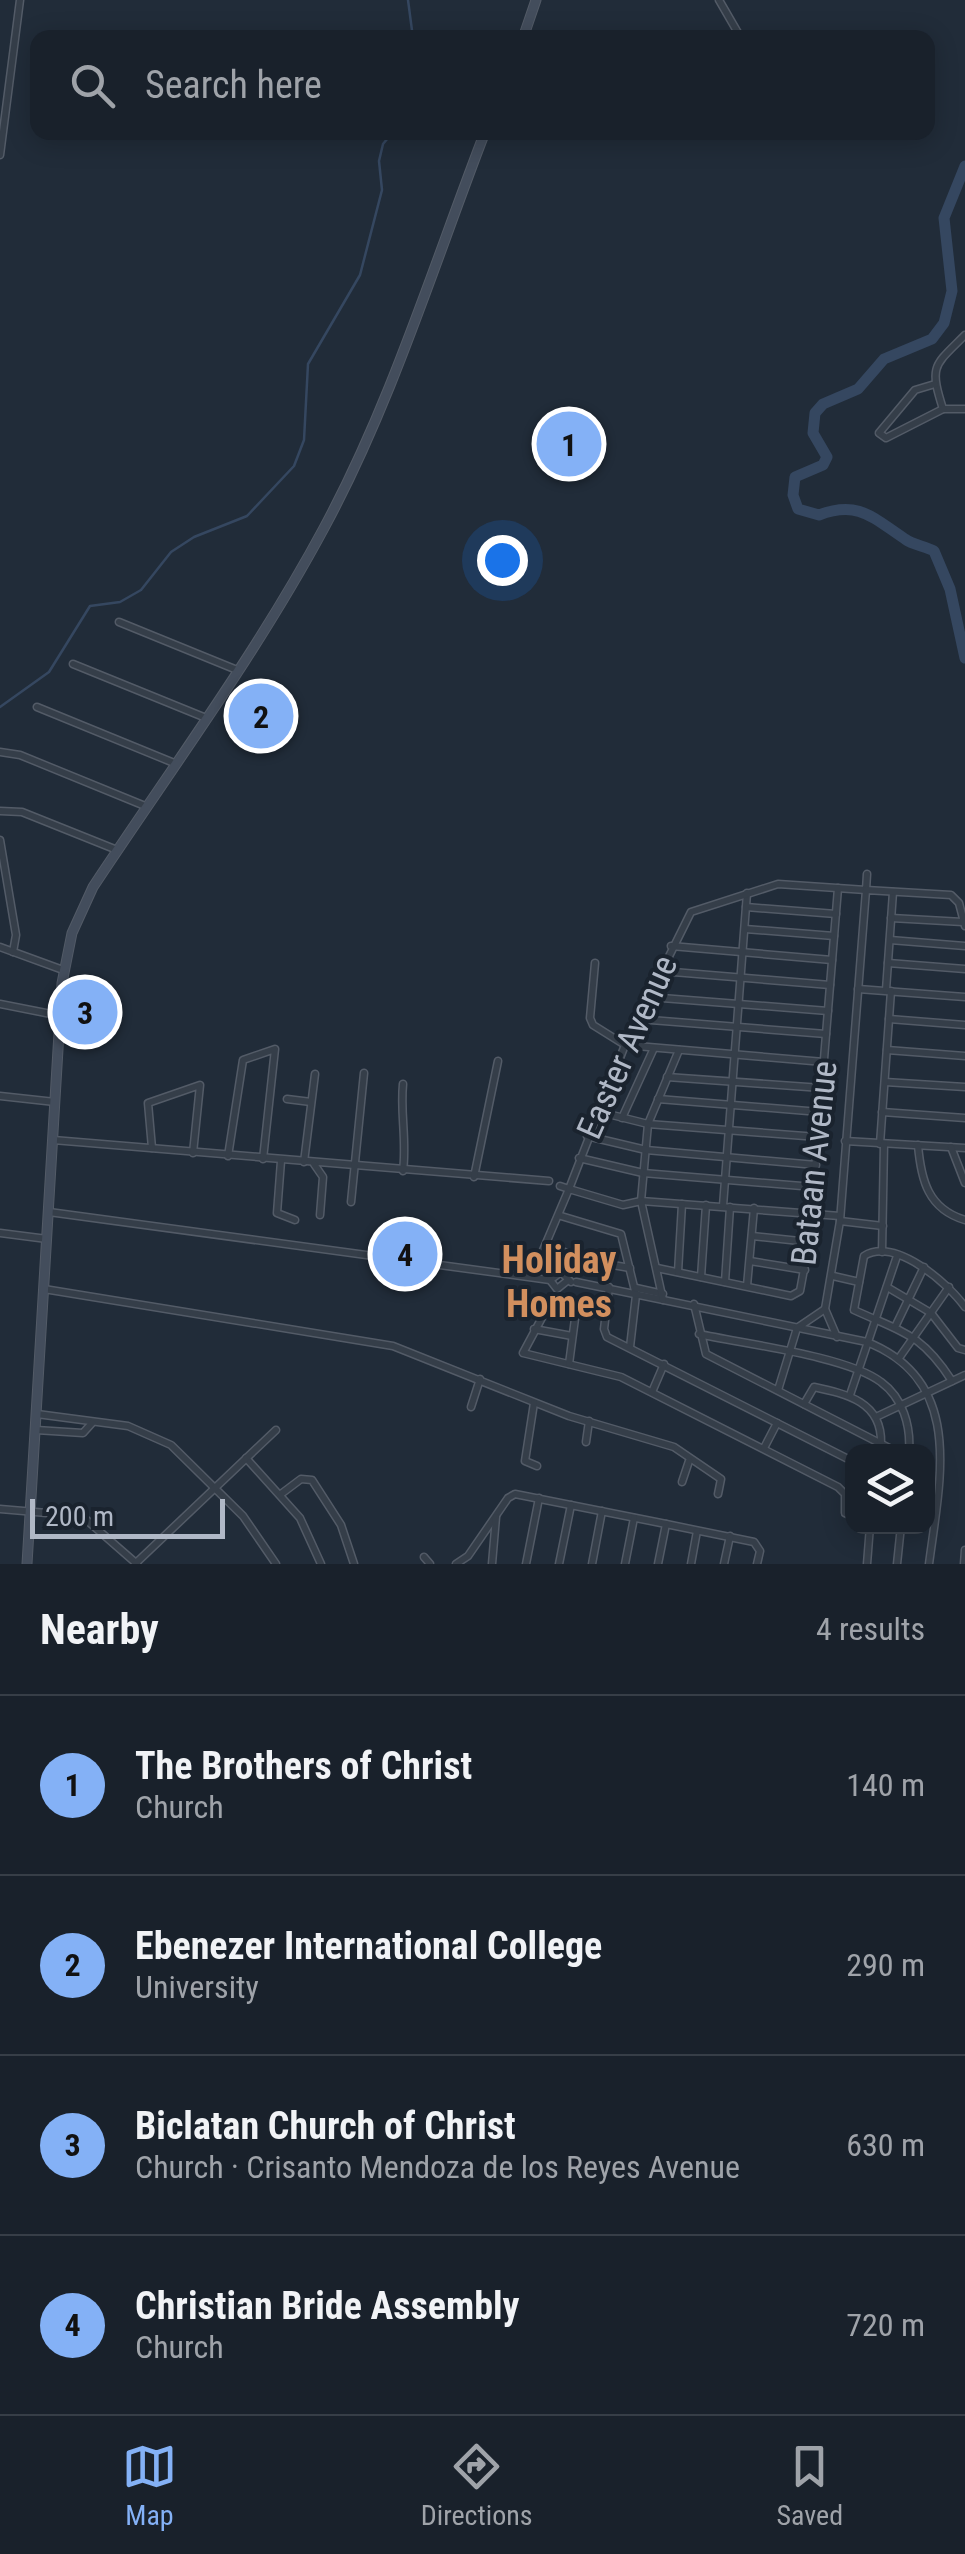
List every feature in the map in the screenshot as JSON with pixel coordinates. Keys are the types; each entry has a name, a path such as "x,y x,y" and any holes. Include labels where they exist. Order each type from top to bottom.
{"main road":[{"path":"526,30 536,0"},
{"path":"28,1564 60,1016 64,970 78,916 304,565 353,470 483,140"}],"street":[{"path":"0,155 20,0"},
{"path":"719,0 736,30"},
{"path":"943,409 935,384 936,363 965,335"},
{"path":"935,384 915,390 879,433 886,438 943,409 965,409"},
{"path":"119,622 237,670"},
{"path":"73,664 206,718"},
{"path":"38,706 174,763"},
{"path":"0,752 20,755 146,806"},
{"path":"0,811 22,812 117,850"},
{"path":"0,840 16,934 13,952"},
{"path":"838,1337 826,1308 840,1218 867,874"},
{"name":"Easter Avenue","path":"883,1226 754,1208 624,1204 565,1187 625,1045 691,912 778,884 951,895 959,903 964,924"},
{"name":"Bataan Avenue","path":"657,1268 797,1295 809,1242 838,888"},
{"path":"882,1252 882,1112 893,892"},
{"path":"725,1282 724,1180 747,894"},
{"path":"746,907 836,914"},
{"path":"891,918 964,924"},
{"path":"744,929 834,936"},
{"path":"890,940 965,946"},
{"path":"0,946 64,970"},
{"path":"671,946 832,960"},
{"path":"595,963 590,1018 625,1045 824,1062"},
{"path":"888,963 965,969"},
{"path":"661,971 830,985"},
{"path":"858,989 965,996"},
{"path":"649,996 828,1011"},
{"path":"0,1004 60,1016"},
{"path":"638,1019 826,1034"},
{"path":"889,1019 965,1025"},
{"path":"622,1118 654,1048"},
{"path":"228,1156 243,1060 275,1049 263,1159"},
{"path":"666,1298 641,1202 648,1124 679,1050"},
{"path":"887,1050 965,1056"},
{"path":"474,1177 498,1061"},
{"path":"351,1202 364,1073"},
{"path":"308,1163 315,1074"},
{"path":"668,1077 822,1088"},
{"path":"885,1082 965,1088"},
{"path":"403,1084 402,1107 407,1120 403,1170"},
{"path":"152,1148 148,1103 200,1085 193,1152"},
{"path":"0,1100 56,1102"},
{"path":"287,1100 311,1102"},
{"path":"658,1100 820,1112"},
{"path":"596,1111 648,1124 818,1138"},
{"path":"882,1112 965,1118"},
{"path":"588,1136 646,1150 816,1164"},
{"path":"54,1140 549,1182"},
{"path":"845,1141 965,1148"},
{"path":"918,1145 928,1193 948,1214 965,1220"},
{"path":"951,1147 965,1183"},
{"path":"579,1158 643,1173 814,1187"},
{"path":"281,1161 277,1213 295,1220"},
{"path":"308,1163 324,1177 320,1214"},
{"path":"538,1262 561,1216 565,1187"},
{"path":"678,1272 682,1204"},
{"path":"701,1277 706,1206"},
{"path":"747,1286 754,1208"},
{"path":"48,1212 550,1280 557,1272 572,1282 636,1291 868,1342 899,1358 929,1391 939,1416 944,1444 930,1564"},
{"path":"561,1216 618,1231 636,1291 630,1348"},
{"path":"0,1233 46,1239"},
{"path":"752,1236 809,1242"},
{"path":"547,1244 584,1260 630,1268"},
{"path":"952,1381 933,1352 914,1336 854,1310 864,1256 882,1252 924,1267 949,1287 965,1307"},
{"path":"850,1395 897,1256"},
{"path":"750,1261 805,1270"},
{"path":"896,1325 924,1267"},
{"path":"833,1276 859,1282"},
{"path":"610,1287 604,1334 845,1457"},
{"path":"887,1287 931,1312 958,1348 965,1350"},
{"path":"899,1358 949,1287"},
{"path":"44,1288 385,1344 534,1402 674,1447 689,1462 721,1479 718,1494"},
{"path":"694,1304 706,1354 881,1443"},
{"path":"778,1390 797,1328 826,1308"},
{"path":"606,1310 546,1312 524,1348 526,1355 621,1377 652,1392 843,1490 845,1513"},
{"path":"569,1364 576,1312"},
{"path":"534,1329 572,1336"},
{"path":"699,1334 858,1369 882,1382 901,1406 908,1444"},
{"path":"652,1392 664,1364"},
{"path":"876,1418 965,1375"},
{"path":"471,1407 480,1380"},
{"path":"804,1404 814,1387 850,1395 876,1418 881,1443"},
{"path":"534,1402 525,1461 537,1466"},
{"path":"37,1414 84,1416 92,1423 128,1426 154,1434 214,1486 254,1529 276,1564"},
{"path":"586,1442 589,1421"},
{"path":"36,1430 83,1432 92,1423"},
{"path":"764,1448 777,1423"},
{"path":"0,1509 89,1519 136,1563 276,1430"},
{"path":"246,1458 300,1518 321,1564"},
{"path":"682,1482 689,1462"},
{"path":"281,1494 301,1479 312,1480 341,1525 354,1564"},
{"path":"456,1564 468,1556 512,1495 754,1542 760,1551 757,1564"},
{"path":"526,1564 539,1498"},
{"path":"559,1564 571,1505"},
{"path":"592,1564 602,1511"},
{"path":"492,1564 496,1516"},
{"path":"625,1564 634,1518"},
{"path":"658,1564 666,1524"},
{"path":"691,1564 697,1530"},
{"path":"867,1564 869,1534"},
{"path":"897,1564 900,1534"},
{"path":"724,1564 730,1536"},
{"path":"964,1564 965,1550"},
{"path":"468,1556 473,1564"},
{"path":"424,1557 430,1564"}],"waterway":[{"path":"408,0 412,30"},
{"path":"0,707 49,672 90,606 120,602 141,590 171,552 194,537 247,516 294,466 304,440 308,364 360,275 382,190 379,161 386,140"},
{"path":"965,166 944,218 952,291 944,323 932,339 884,359 858,389 823,404 815,413 813,433 827,457 823,465 795,477 793,495 798,509 819,515 855,510 908,541 934,551 950,589 965,658"}],"place":[{"name":"The Brothers of Christ","path":"569,444"},
{"name":"Ebenezer International College","path":"261,716"},
{"name":"Biclatan Church of Christ","path":"85,1012"},
{"name":"Christian Bride Assembly","path":"405,1254"}],"district":[{"name":"Holiday Homes","path":"559,1282"}]}
